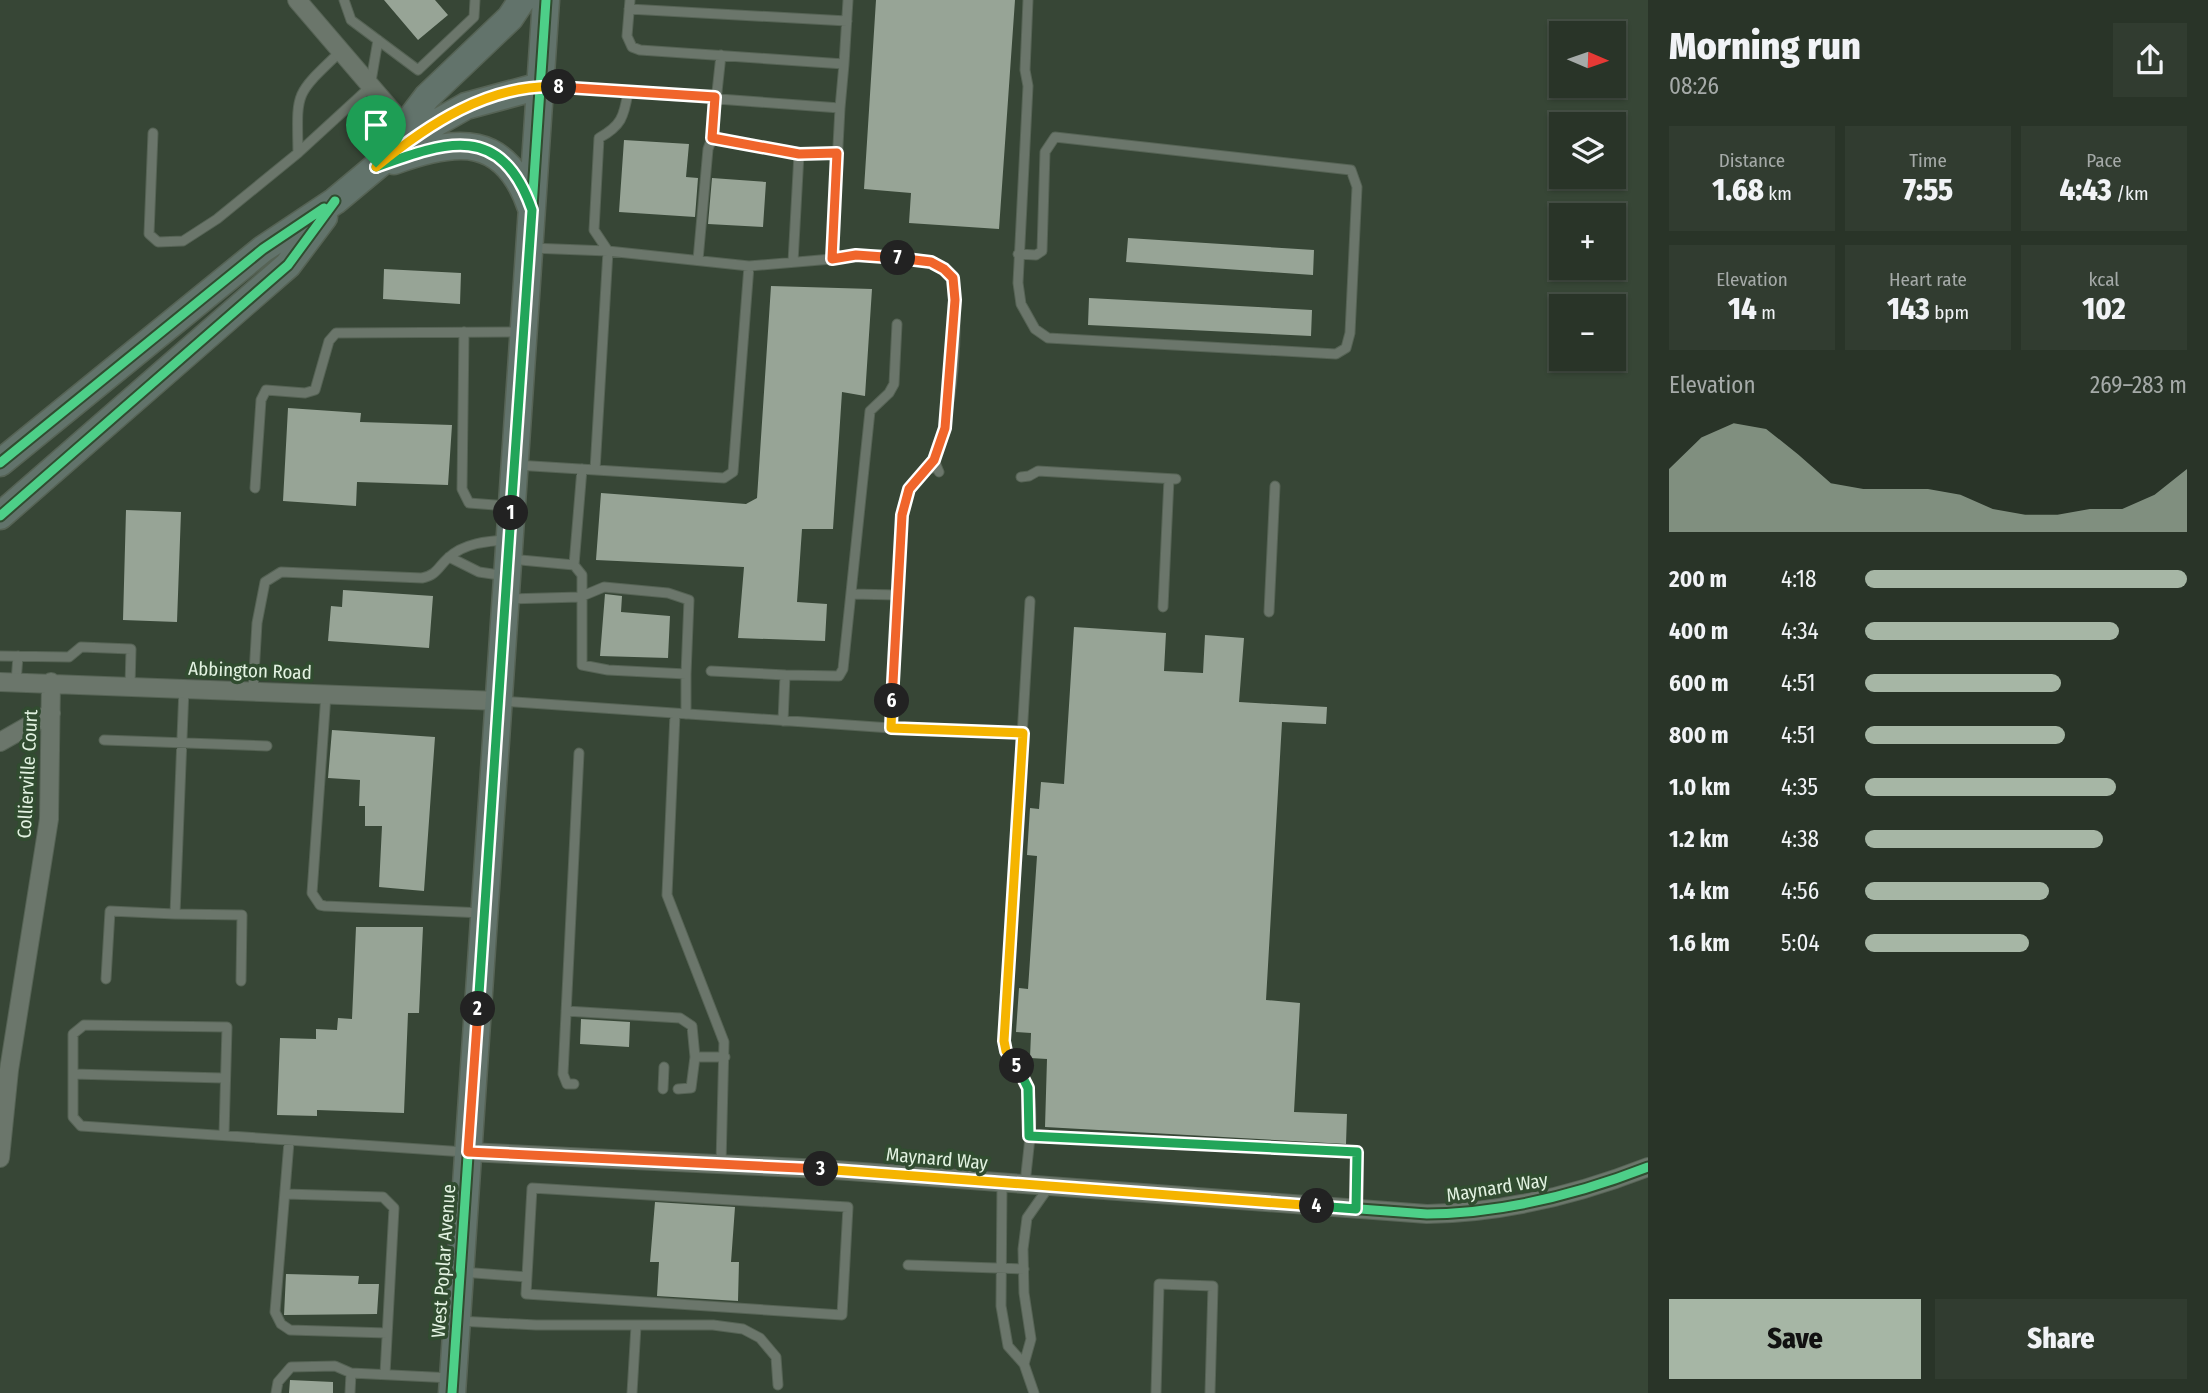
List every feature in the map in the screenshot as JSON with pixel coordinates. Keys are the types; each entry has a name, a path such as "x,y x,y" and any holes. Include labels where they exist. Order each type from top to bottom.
{"main road":[{"path":"414,137 427,97 510,18 522,0"},
{"name":"West Poplar Avenue","path":"453,1386 546,0"},
{"path":"0,463 263,248 335,201 414,137 466,106 540,86"},
{"path":"414,137 459,143 493,155 512,170 524,186 532,210"},
{"path":"0,516 288,265 335,201"}],"street":[{"path":"297,0 339,53 414,137"},
{"name":"Abbington Road","path":"8,682 499,701"},
{"name":"Collierville Court","path":"0,1158 9,1070 49,819 51,682"},
{"path":"0,742 51,713"},
{"name":"Maynard Way","path":"468,1152 720,1164 1356,1209 1462,1213 1602,1185 1648,1167"}],"lane":[{"path":"344,0 352,20 418,70 474,17 475,0"},
{"path":"832,259 848,0"},
{"path":"1018,254 1036,255 1042,251 1045,152 1055,137 1351,170 1355,175 1350,333 1346,348 1336,354 1048,338 1035,330 1021,304 1018,254 1028,86 1025,70 1028,0"},
{"path":"844,64 632,47 627,36 629,4 846,21"},
{"path":"153,133 149,234 158,242 183,241 217,219 298,153 370,87 378,40"},
{"path":"298,153 297,101 305,86 339,53"},
{"path":"698,260 708,149 712,138 721,55"},
{"path":"540,86 840,108"},
{"path":"595,470 608,251 594,230 599,138 616,128 624,119 628,92"},
{"path":"712,138 799,154 837,153"},
{"path":"793,262 799,154"},
{"path":"529,248 608,251 749,266 856,255 916,259 931,262 953,278 955,300 948,409 933,467 914,481 905,501 891,728"},
{"path":"515,465 724,478 733,472 749,266"},
{"path":"711,671 839,676 843,669 870,411 889,393 894,384 897,324"},
{"path":"464,332 462,489 469,503 512,506"},
{"path":"255,488 261,400 264,393 271,389 305,393 315,390 329,341 336,333 523,332"},
{"path":"582,469 574,565 582,575 582,665 608,670 686,674"},
{"path":"1021,477 1029,477 1038,471 1173,479 1163,607"},
{"path":"1269,612 1275,486"},
{"path":"253,691 257,623 265,582 281,572 422,578 433,576 449,557 482,541 508,568 580,597 604,587 668,593 689,600 686,714"},
{"path":"449,557 480,572 574,565"},
{"path":"852,594 898,595"},
{"path":"1025,1186 1029,1136 1028,1088 1020,1069 1006,1051 1004,1041 1030,601"},
{"path":"0,656 69,657 81,647 131,649 131,686"},
{"path":"8,682 18,656"},
{"path":"783,721 785,675"},
{"path":"175,914 184,688"},
{"path":"326,694 312,893 316,900 325,906 484,913"},
{"path":"499,701 891,728 1023,733"},
{"path":"675,714 667,895 720,1026 725,1057 720,1164"},
{"path":"103,740 267,746"},
{"path":"574,1084 564,1080 579,753"},
{"path":"106,979 110,911 242,915 241,981"},
{"path":"566,1012 680,1018 692,1026 695,1056 691,1088 678,1089"},
{"path":"224,1134 223,1078 227,1027 84,1024 73,1034 73,1117 81,1126 468,1152"},
{"path":"695,1056 725,1057"},
{"path":"663,1088 664,1067"},
{"path":"73,1074 223,1078"},
{"path":"1029,1136 1357,1152 1356,1209"},
{"path":"289,1142 286,1194 281,1212 275,1312 281,1324 290,1329 387,1333"},
{"path":"1002,1184 1001,1306 1008,1346 1024,1364 1034,1393"},
{"path":"533,1188 848,1207 842,1315 526,1294 527,1277 533,1188"},
{"path":"1024,1364 1031,1339 1024,1269 1027,1218 1048,1188"},
{"path":"286,1194 383,1197 394,1208 385,1374"},
{"path":"908,1265 1024,1269"},
{"path":"460,1272 527,1277"},
{"path":"1156,1393 1159,1284 1213,1286 1210,1393"},
{"path":"457,1321 636,1326 713,1325 743,1329 760,1338 776,1357 778,1385"},
{"path":"632,1393 636,1326"},
{"path":"276,1393 278,1382 291,1367 335,1366 351,1373 385,1374 453,1386"},
{"path":"350,1393 351,1373"}],"building":[{"path":"384,0 435,0 448,15 418,40"},
{"path":"876,0 1015,0 999,229 909,223 911,193 864,189"},
{"path":"624,140 689,144 686,177 698,178 695,217 619,212"},
{"path":"712,178 766,182 763,227 708,224"},
{"path":"1128,238 1314,250 1313,275 1126,262"},
{"path":"384,269 461,273 460,304 383,299"},
{"path":"771,286 872,289 865,396 842,392 833,529 802,529 797,602 827,604 825,641 738,638 744,567 596,560 601,493 746,504 757,498"},
{"path":"1089,298 1312,310 1311,336 1088,325"},
{"path":"288,408 361,413 360,422 452,425 448,485 357,482 356,506 283,501"},
{"path":"126,510 181,512 177,622 123,620"},
{"path":"343,590 433,596 429,648 328,641 331,606 342,607"},
{"path":"605,594 622,596 621,612 670,616 668,658 600,656"},
{"path":"1074,627 1166,633 1164,671 1203,673 1205,635 1244,638 1239,702 1327,707 1326,724 1282,722 1266,1000 1300,1003 1294,1112 1347,1114 1346,1144 1045,1127 1047,1059 1030,1058 1031,1033 1016,1032 1019,988 1028,989 1037,856 1027,855 1030,808 1039,809 1041,782 1064,784"},
{"path":"332,730 435,737 424,891 379,887 382,826 365,826 365,806 359,806 360,780 328,778"},
{"path":"356,927 423,927 419,1013 408,1013 404,1113 317,1110 317,1116 277,1115 280,1038 316,1039 316,1029 337,1030 338,1018 352,1019"},
{"path":"581,1019 630,1022 629,1047 580,1044"},
{"path":"655,1202 735,1207 731,1262 739,1262 738,1301 657,1296 659,1262 650,1262"},
{"path":"286,1274 359,1276 358,1284 379,1284 377,1314 284,1315"},
{"path":"290,1380 333,1382 333,1393 289,1393"}],"cycle path":[{"path":"452,1393 546,0"},
{"path":"0,516 288,265 335,201"},
{"path":"0,463 263,249 324,208"},
{"path":"468,1152 822,1169 1427,1214 1511,1206 1595,1186 1648,1167"}],"route":[{"path":"540,86 715,97 712,138 799,154 811,151 837,153 832,259 856,255 916,259 931,262 953,278 954,337 945,428 934,460 909,489 902,515 891,728 1023,733 1004,1047 1020,1069 1028,1088 1029,1136 1357,1152 1356,1209 822,1169 468,1152 532,210 524,186 512,170 483,149 459,143 439,146 376,167 413,136 466,106 498,95 540,86"}]}
